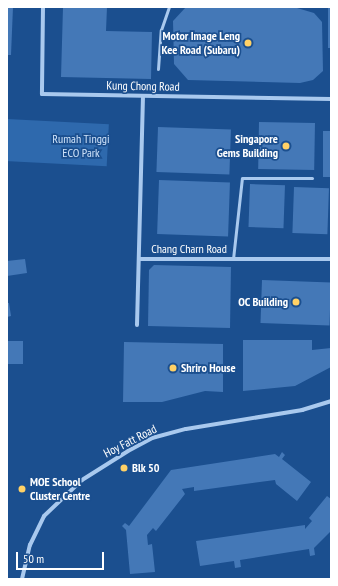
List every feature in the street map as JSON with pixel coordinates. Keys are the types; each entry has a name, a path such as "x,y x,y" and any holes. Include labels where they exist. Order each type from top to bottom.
{"street":[{"name":"Kung Chong Road","path":"43,7 42,94 331,99"},
{"name":"Chang Charn Road","path":"143,96 139,260 331,259"},
{"path":"137,325 139,260"},
{"name":"Hoy Fatt Road","path":"22,579 30,545 44,516 82,480 128,451 152,438 186,429 302,410 331,401"}],"lane":[{"path":"158,69 161,30 169,7"},
{"path":"233,259 242,178 312,178"}],"green space":[{"name":"Rumah Tinggi ECO Park","path":"7,119 109,124 107,166 7,161"}],"building":[{"path":"7,7 13,7 11,55 7,55"},
{"path":"63,7 107,7 106,31 152,32 151,79 61,77"},
{"name":"Motor Image Leng Kee Road (Subaru)","path":"186,7 297,8 314,13 322,22 323,71 313,80 300,83 188,80 174,64 173,21"},
{"path":"328,7 331,7 331,48 328,48"},
{"name":"Singapore Gems Building","path":"259,122 315,123 314,170 258,169"},
{"path":"158,127 231,130 229,175 156,172"},
{"path":"323,131 331,131 331,177 323,177"},
{"path":"159,180 230,182 228,236 157,234"},
{"path":"250,184 285,185 283,228 248,227"},
{"path":"294,187 329,188 327,234 292,233"},
{"path":"25,259 27,273 7,276 7,261"},
{"path":"154,265 231,267 230,328 148,326 149,270"},
{"name":"OC Building","path":"262,280 331,282 329,325 260,323"},
{"path":"7,303 9,303 11,316 7,317"},
{"path":"243,340 312,340 312,350 331,348 331,367 295,386 243,391"},
{"path":"7,341 23,341 23,364 7,364"},
{"name":"Shriro House","path":"124,342 223,344 223,392 205,391 162,402 123,402"},
{"path":"282,452 285,455 282,459 311,482 297,501 276,484 275,480 194,491 194,487 182,489 185,494 156,531 153,528 147,535 148,545 152,544 155,572 130,574 126,530 122,526 125,523 129,526 171,470 275,454 279,457"},
{"path":"327,496 331,499 331,531 314,548 315,555 310,556 309,549 240,560 241,567 235,568 234,561 200,566 196,541 305,525 305,529 312,521 309,518"}],"place":[{"name":"Motor Image Leng Kee Road (Subaru)","path":"248,43"},
{"name":"Singapore Gems Building","path":"286,146"},
{"name":"OC Building","path":"296,302"},
{"name":"Shriro House","path":"173,368"},
{"name":"Blk 50","path":"124,468"},
{"name":"MOE School Cluster Centre","path":"22,489"}]}
